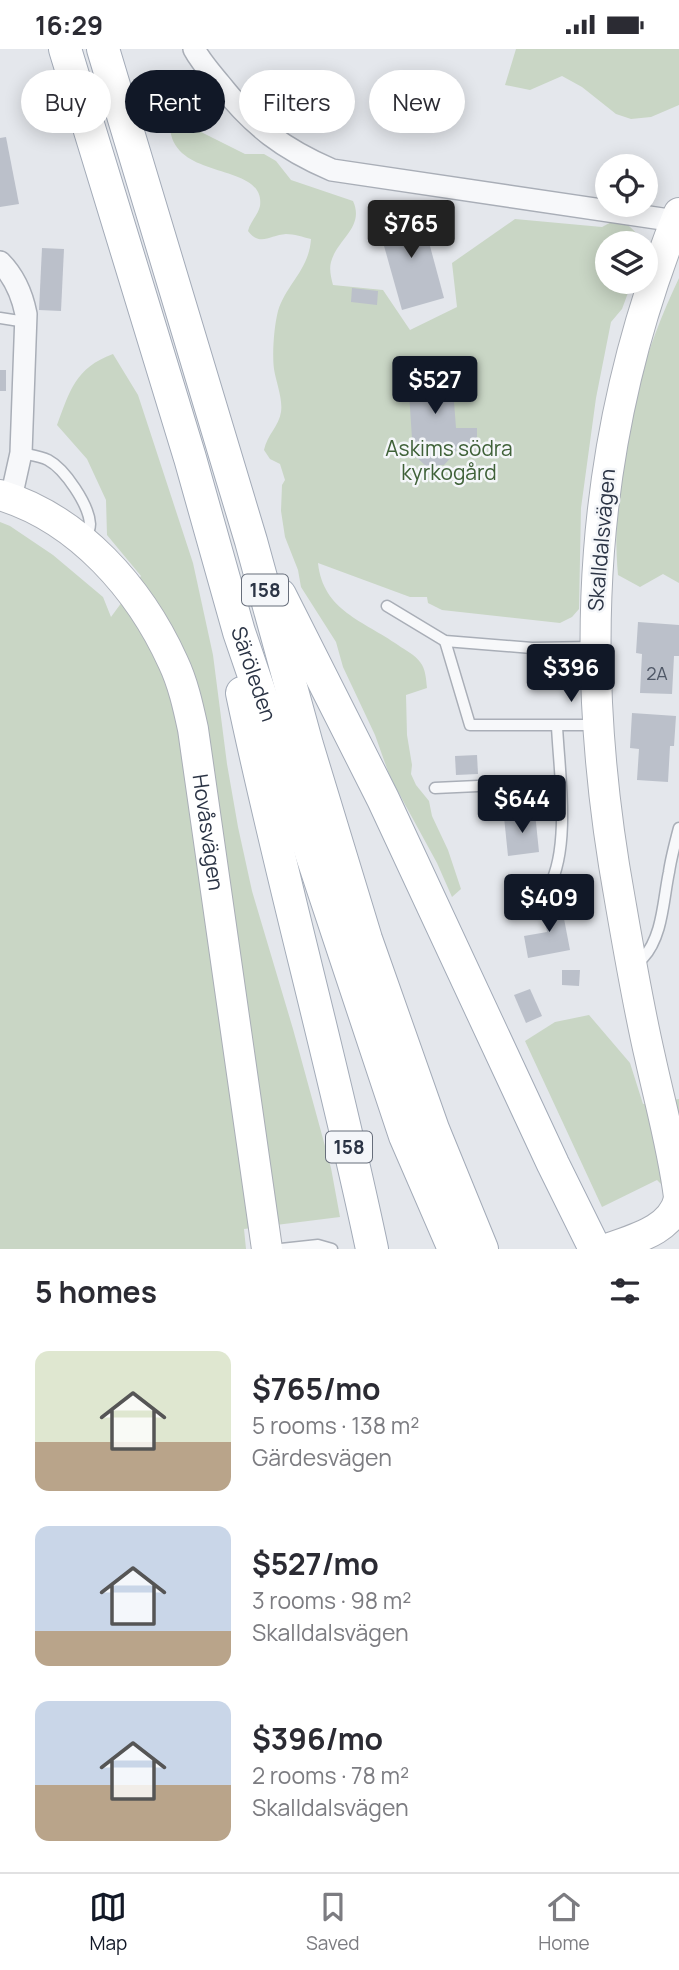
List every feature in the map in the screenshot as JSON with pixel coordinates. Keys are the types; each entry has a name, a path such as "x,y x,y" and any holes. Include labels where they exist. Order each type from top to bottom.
{"main road":[{"name":"Säröleden","path":"65,49 190,458 239,632 405,1136 454,1249"},
{"name":"Säröleden","path":"103,49 251,541 307,745 366,939 433,1129 482,1249"},
{"name":"158","path":"251,541 383,799 595,1249"},
{"name":"158","path":"239,632 240,685 372,1249"}],"street":[{"path":"194,49 240,110 260,128 282,146 332,170 678,217"},
{"name":"Skalldalsvägen","path":"676,1213 604,802 597,725 595,647 599,538 618,409 648,294 678,217"},
{"path":"0,262 14,279 22,296 26,322 21,453 6,497"},
{"name":"Hovåsvägen","path":"6,497 54,520 83,542 118,575 142,605 174,664 187,703 200,771 267,1249"},
{"path":"607,1249 650,1232 676,1213"}],"lane":[{"path":"0,318 26,322"},
{"path":"21,453 46,458 70,482 84,504 90,523 83,542"},
{"path":"387,606 444,641 532,647 595,647"},
{"path":"444,641 470,725 597,725"},
{"path":"529,912 549,889 557,863 563,810 557,726"},
{"path":"435,788 560,782"},
{"path":"631,961 643,958 652,945 664,907 668,873 679,828"},
{"path":"281,1249 318,1245 332,1249"}],"green space":[{"path":"516,49 679,49 679,105 651,117 631,119 616,114 582,87 562,76 530,90 505,85"},
{"name":"Askims södra kyrkogård","path":"172,133 203,133 245,154 264,154 276,161 291,180 353,201 356,210 353,226 331,262 333,285 383,290 410,330 457,307 452,263 515,219 602,227 617,219 634,231 595,231 595,294 628,294 622,309 611,322 596,398 581,508 579,609 572,617 560,623 442,610 428,603 427,597 410,597 318,563 321,579 337,604 413,655 423,668 427,688 406,695 411,774 429,801 432,816 448,850 461,889 452,897 437,863 390,777 375,735 343,667 336,642 301,587 298,570 285,537 281,511 282,485 285,480 280,464 270,459 264,450 281,412 273,363 278,311 302,268 311,239 289,234 266,239 252,236 248,231 260,206 258,192 249,182 186,156 175,144"},
{"path":"679,278 679,583 663,574 640,587 618,575 616,537 622,461 638,385"},
{"path":"113,354 138,395 193,563 213,655 227,764 252,891 331,1168 340,1217 244,1229 246,1249 0,1249 0,522 53,555 103,597 111,617 141,576 107,535 106,500 87,459 57,425 70,391 82,374 90,366"},
{"path":"589,1015 630,1063 643,1104 679,1099 679,1202 657,1180 602,1207 525,1041 555,1022"}],"building":[{"path":"6,137 19,204 0,207 0,138"},
{"path":"420,209 444,298 402,310 379,228 404,214"},
{"path":"42,248 64,249 61,311 39,310"},
{"path":"352,288 378,291 377,305 351,302"},
{"path":"441,359 442,376 452,375 456,428 477,428 477,447 456,448 456,452 444,465 426,466 413,454 408,377 416,377 415,360"},
{"path":"0,370 6,370 6,391 0,391"},
{"path":"638,622 679,625 679,656 674,656 672,694 640,693 642,654 636,653"},
{"path":"632,713 676,716 674,746 670,746 668,782 637,780 639,749 630,748"},
{"path":"477,755 478,774 456,775 455,756"},
{"path":"535,813 539,852 508,856 504,817"},
{"path":"561,903 570,950 528,958 524,936 547,932 542,907"},
{"path":"562,970 580,970 579,986 562,985"},
{"path":"530,989 542,1016 526,1023 514,995"}]}
